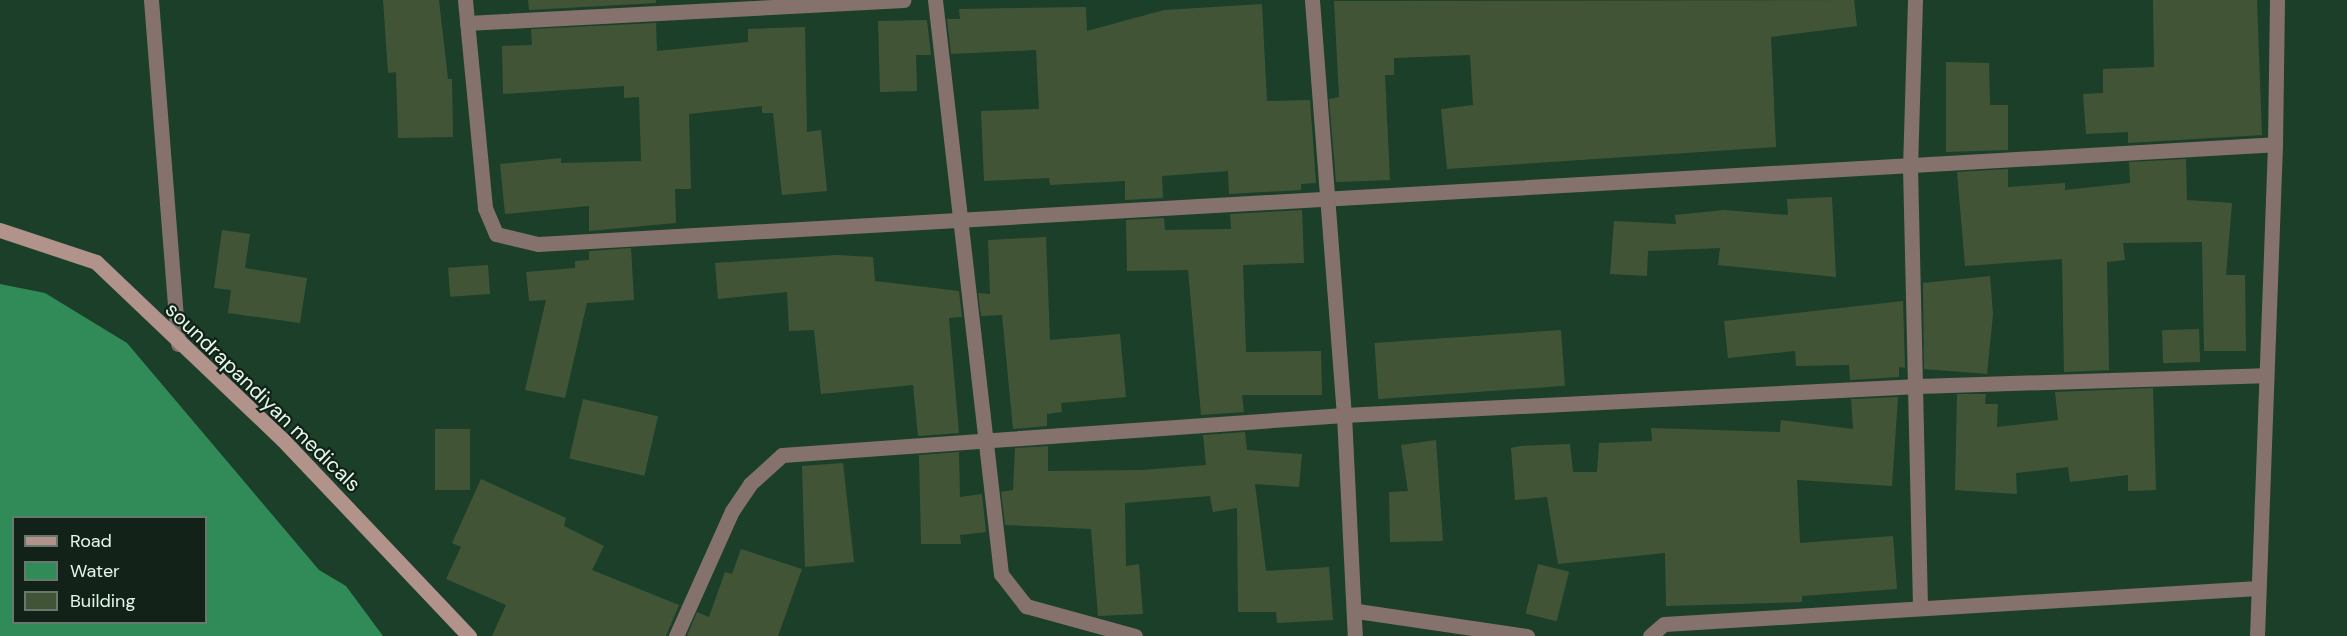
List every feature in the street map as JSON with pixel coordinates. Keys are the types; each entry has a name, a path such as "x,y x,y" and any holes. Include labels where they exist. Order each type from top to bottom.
{"main road":[{"name":"soundrapandiyan medicals","path":"0,230 96,262 178,344 282,439 469,636"}],"street":[{"path":"151,0 178,344"},
{"path":"465,0 478,172 496,234 538,244 958,223 2275,144"},
{"path":"467,23 903,0"},
{"path":"935,0 958,223 987,441 1001,574 1026,606 1135,636"},
{"path":"1311,0 1344,415 1357,611 1355,636"},
{"path":"1915,0 1910,166 1918,386 1920,608"},
{"path":"2257,636 2264,375 2275,144 2277,0"},
{"path":"676,636 732,512 750,484 782,455 1344,415 1918,386 2264,375"},
{"path":"1650,636 1664,624 2258,588"},
{"path":"1357,611 1527,636"}],"water":[{"path":"0,284 45,293 127,343 319,570 346,586 383,636 0,636"}],"building":[{"path":"383,0 439,0 448,79 452,79 453,137 398,138 396,72 388,73"},
{"path":"528,0 656,0 656,3 529,10"},
{"path":"1854,0 1857,26 1771,37 1776,147 1447,169 1441,109 1473,105 1470,55 1394,58 1394,75 1385,75 1390,180 1336,182 1329,99 1339,97 1334,1"},
{"path":"2153,0 2257,0 2262,135 2128,143 2128,132 2086,134 2083,94 2103,93 2103,69 2154,67"},
{"path":"1262,4 1267,101 1310,100 1316,183 1301,184 1301,190 1229,194 1228,171 1162,176 1163,198 1125,200 1125,181 1050,185 1049,178 984,181 981,111 1039,109 1036,50 951,54 947,19 960,19 959,9 1086,7 1087,31 1164,10"},
{"path":"927,20 931,55 916,55 917,91 880,92 878,21"},
{"path":"656,23 657,51 748,42 748,29 805,27 807,132 821,130 827,191 782,195 773,113 762,113 762,106 689,114 691,189 675,189 676,223 589,231 589,206 505,214 500,164 561,158 561,163 641,161 639,97 624,98 624,86 503,94 502,46 532,45 531,29"},
{"path":"1946,62 1989,63 1990,105 2008,105 2008,150 1946,152"},
{"path":"2186,159 2187,200 2232,203 2226,275 2245,275 2246,351 2204,351 2202,242 2123,243 2125,260 2107,262 2109,370 2064,372 2062,259 1965,266 1957,172 2008,169 2008,187 2065,183 2065,190 2130,183 2129,162"},
{"path":"1832,197 1836,277 1718,265 1720,248 1648,251 1647,276 1610,274 1614,221 1676,224 1675,215 1724,210 1788,215 1787,199"},
{"path":"1302,210 1304,263 1243,265 1246,352 1321,351 1322,395 1242,395 1244,412 1201,415 1188,270 1127,271 1126,220 1164,218 1165,230 1231,229 1230,214"},
{"path":"222,230 250,234 245,268 307,278 300,323 228,313 231,290 214,288"},
{"path":"1046,237 1050,340 1120,334 1126,397 1061,403 1062,412 1047,414 1047,426 1013,429 1002,315 981,316 978,293 990,294 988,240"},
{"path":"631,248 634,300 587,303 565,398 525,390 546,300 529,301 526,272 575,268 575,261 589,260 589,251"},
{"path":"836,255 873,257 875,281 959,291 962,317 949,318 959,433 918,436 913,385 821,394 814,330 789,331 787,292 718,299 715,263"},
{"path":"488,265 490,294 450,297 448,268"},
{"path":"1990,276 1993,314 1987,374 1924,369 1923,283"},
{"path":"1903,301 1905,368 1899,367 1899,377 1850,380 1849,365 1796,366 1795,351 1728,358 1724,321"},
{"path":"2199,329 2200,362 2163,363 2162,330"},
{"path":"1561,330 1565,386 1378,399 1374,343"},
{"path":"2153,388 2156,490 2128,491 2128,475 2070,482 2068,467 2016,473 2017,494 1955,490 1957,394 1986,394 1985,404 1998,404 1997,427 2058,420 2055,392"},
{"path":"1898,397 1892,486 1797,480 1800,543 1893,536 1897,589 1802,596 1802,602 1666,606 1665,553 1558,564 1547,497 1515,500 1511,448 1570,444 1573,472 1597,472 1599,443 1652,441 1651,428 1780,432 1781,420 1853,429 1851,399"},
{"path":"583,399 658,416 644,476 569,458"},
{"path":"435,429 470,429 470,490 435,490"},
{"path":"1245,432 1247,450 1302,454 1299,487 1255,484 1266,571 1329,567 1333,620 1277,623 1276,612 1238,612 1237,508 1213,512 1210,496 1125,503 1126,566 1139,564 1143,614 1098,616 1091,529 1005,525 1001,492 1013,490 1015,448 1048,446 1048,471 1142,470 1206,465 1203,435"},
{"path":"1436,440 1443,541 1390,542 1389,492 1408,491 1401,445"},
{"path":"959,452 960,497 982,494 986,532 960,535 961,544 921,544 919,455"},
{"path":"843,463 854,562 805,567 802,466"},
{"path":"481,479 566,518 564,526 604,546 592,570 679,605 666,636 492,636 506,605 446,579 461,547 452,543"},
{"path":"741,549 802,569 778,636 687,636 697,612 709,617 725,572 732,574"},
{"path":"1538,564 1569,572 1557,621 1526,613"}]}
